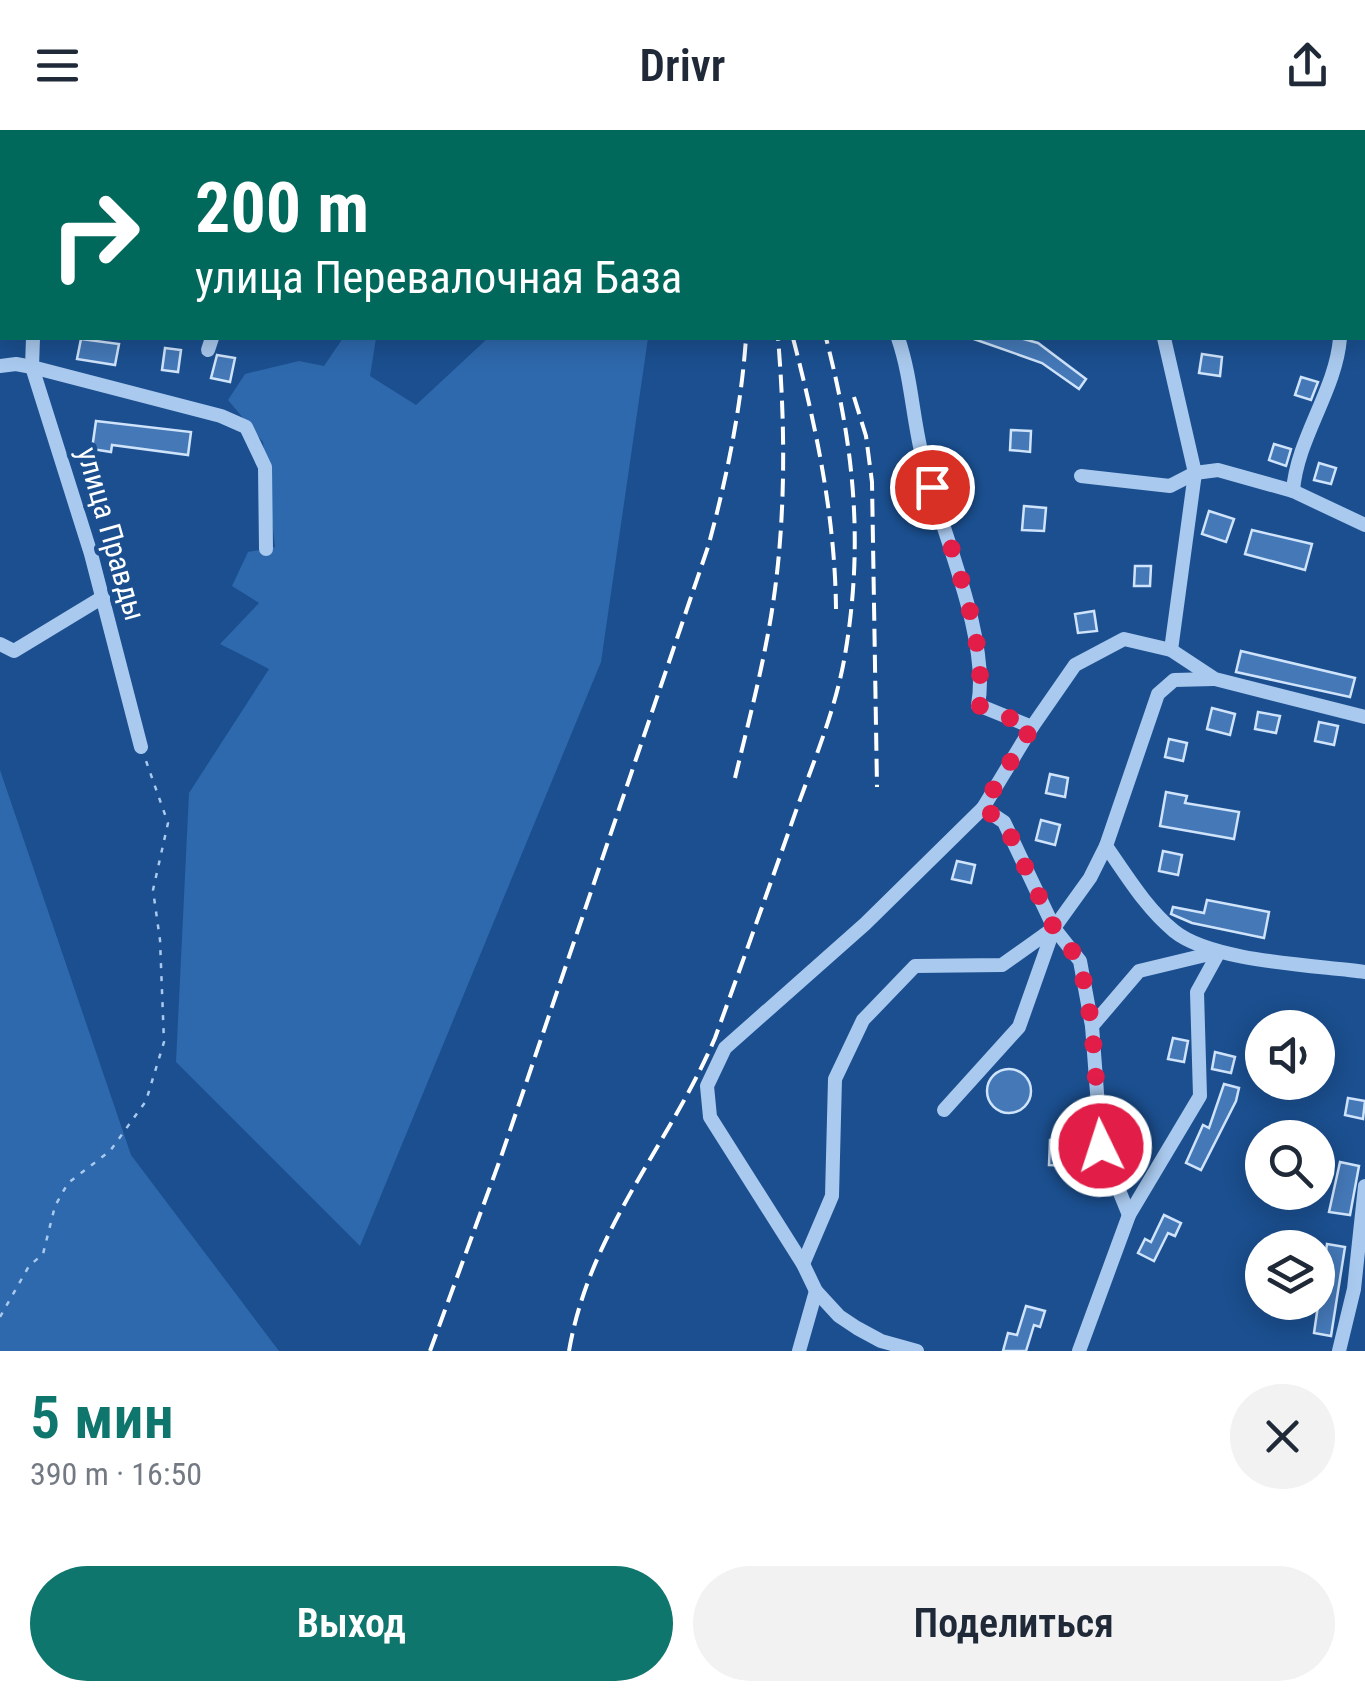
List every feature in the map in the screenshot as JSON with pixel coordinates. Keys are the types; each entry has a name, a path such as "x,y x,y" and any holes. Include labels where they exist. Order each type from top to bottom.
{"street":[{"name":"улица Правды","path":"33,340 32,367 103,597 141,747"},
{"path":"899,340 910,376 920,449 976,639 981,692 978,705 1032,727"},
{"path":"1164,340 1195,473 1171,650"},
{"path":"1293,490 1294,475 1339,340"},
{"path":"0,366 32,367 246,426 265,467 266,549"},
{"path":"1081,476 1170,486 1195,473 1218,470 1293,490 1365,525"},
{"path":"0,644 14,651 103,597"},
{"path":"917,1351 858,1328 816,1291 710,1117 707,1086 725,1048 866,924 982,808 1074,665 1124,640 1171,650 1214,679"},
{"path":"944,1110 1019,1027 1054,928 1090,878 1106,846 1158,694 1174,680 1214,679 1365,717"},
{"path":"982,808 1004,822 1054,928 1080,961 1092,1026 1101,1146 1129,1216"},
{"path":"1106,846 1150,910 1178,935 1219,952 1365,972"},
{"path":"803,1264 832,1196 835,1080 863,1020 915,966 1002,965 1054,928"},
{"path":"1092,1026 1138,971 1219,952"},
{"path":"1080,1351 1129,1216 1200,1096 1197,992 1219,952"},
{"path":"1339,1351 1354,1289 1365,1186"},
{"path":"799,1351 816,1291"}],"path":[{"path":"0,1318 29,1266 43,1254 55,1206 68,1184 110,1150 146,1101 164,1042 160,940 153,890 168,823 141,747"}],"shaded area":[{"path":"342,340 376,340 370,376 416,405 486,340 648,340 601,662 360,1246 176,1062 189,793 269,669 220,644 259,603 232,586 248,552 275,547 263,442 228,400 245,374 299,361 324,366"},
{"path":"0,770 131,1155 279,1351 0,1351"}],"building":[{"path":"81,340 119,344 115,365 77,359"},
{"path":"977,340 1038,343 1086,379 1079,389 1042,363"},
{"path":"165,348 181,350 178,372 162,370"},
{"path":"1202,354 1222,357 1220,376 1199,373"},
{"path":"217,355 235,358 230,382 211,378"},
{"path":"1301,377 1318,382 1311,400 1295,395"},
{"path":"96,421 191,432 188,455 112,445 111,452 92,449"},
{"path":"1011,430 1031,431 1030,452 1010,450"},
{"path":"1274,444 1291,449 1286,466 1269,460"},
{"path":"1319,463 1336,468 1331,484 1314,480"},
{"path":"1024,506 1046,508 1044,531 1022,530"},
{"path":"1209,511 1234,519 1226,542 1202,534"},
{"path":"1252,530 1312,544 1305,570 1245,554"},
{"path":"1135,566 1151,566 1150,586 1134,586"},
{"path":"1094,611 1097,631 1078,633 1075,614"},
{"path":"1241,651 1355,678 1350,697 1236,672"},
{"path":"1212,708 1235,714 1230,735 1207,729"},
{"path":"1258,712 1280,716 1276,733 1255,729"},
{"path":"1319,722 1338,726 1334,745 1315,741"},
{"path":"1169,739 1187,743 1183,761 1165,757"},
{"path":"1050,774 1068,778 1065,797 1046,793"},
{"path":"1166,792 1187,796 1185,803 1239,812 1234,839 1160,826"},
{"path":"1041,820 1060,825 1055,845 1036,840"},
{"path":"1163,851 1182,855 1178,875 1159,871"},
{"path":"957,861 975,865 971,883 952,879"},
{"path":"1207,900 1269,912 1264,938 1192,923 1171,914 1173,907 1204,913"},
{"path":"1173,1038 1188,1041 1184,1062 1168,1059"},
{"path":"1215,1052 1235,1057 1231,1073 1212,1069"},
{"path":"1009,1069 1024,1076 1031,1091 1024,1106 1009,1113 994,1106 987,1091 994,1076"},
{"path":"1224,1084 1239,1088 1236,1101 1201,1170 1186,1163 1203,1125 1209,1128"},
{"path":"1348,1098 1365,1101 1363,1119 1345,1115"},
{"path":"1050,1140 1067,1141 1066,1166 1049,1165"},
{"path":"1340,1162 1359,1166 1350,1215 1329,1212 1335,1210"},
{"path":"1164,1215 1181,1223 1175,1236 1168,1233 1154,1261 1138,1253 1145,1239 1151,1242"},
{"path":"1335,1245 1345,1247 1335,1311"},
{"path":"1026,1306 1045,1311 1040,1327 1034,1325 1026,1351 1003,1351 1008,1333 1017,1335"},
{"path":"1316,1320 1334,1320 1331,1336 1314,1333"}],"railway":[{"path":"430,1351 501,1157 708,547 732,443 746,340"},
{"path":"735,778 765,647 779,556 783,447 778,340"},
{"path":"793,340 823,472 836,609"},
{"path":"569,1351 594,1266 715,1038 836,694 851,614 855,534 849,456 826,340"},
{"path":"854,397 866,436 872,482 877,787"}],"route":[{"path":"932,487 976,639 981,692 978,705 1032,727 982,808 1004,822 1054,928 1080,961 1092,1026 1101,1146"}]}
